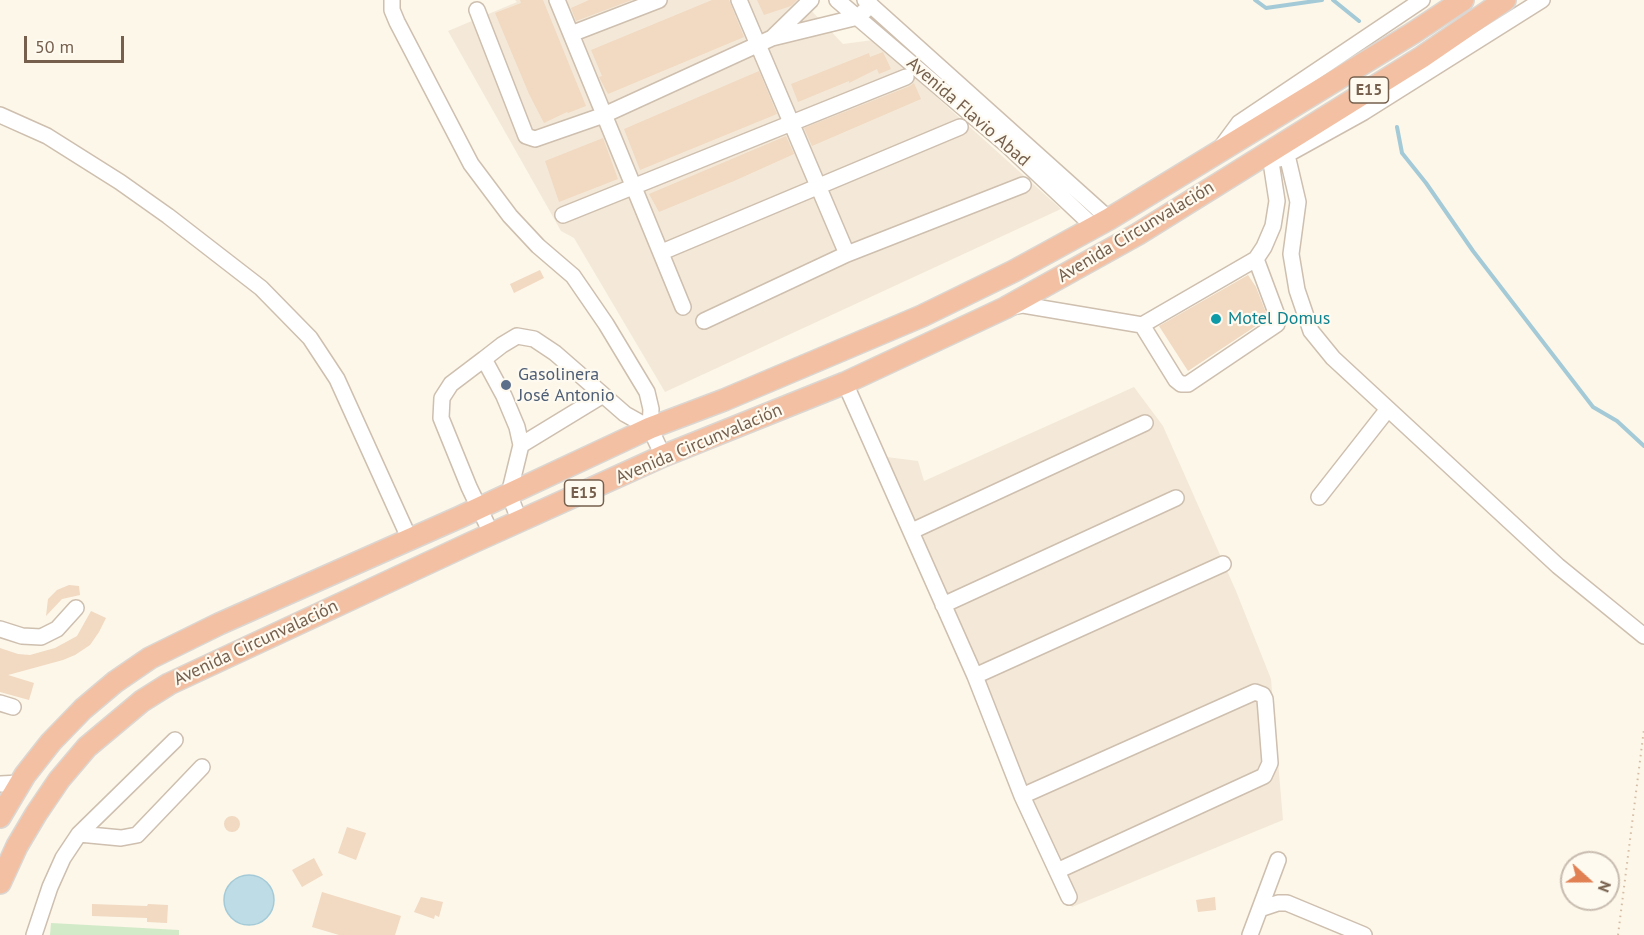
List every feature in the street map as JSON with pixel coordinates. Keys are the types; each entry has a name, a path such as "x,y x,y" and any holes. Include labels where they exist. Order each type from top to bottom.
{"highway":[{"name":"Avenida Circunvalación","path":"1,814 10,784 83,709 115,682 150,658 219,624 410,540 650,428 724,400 922,316 1014,271 1101,223 1215,155 1463,0"},
{"name":"Avenida Circunvalación","path":"0,883 17,846 59,780 87,747 142,701 169,684 663,456 845,384 1005,308 1121,244 1422,57 1505,0"},
{"path":"724,400 733,427"},
{"path":"599,452 611,481"},
{"path":"460,517 471,543"}],"street":[{"path":"392,0 392,10 397,22 471,164 510,216 538,246 573,276 606,324 646,392 651,409 650,428 663,456"},
{"path":"556,0 683,307"},
{"path":"571,34 659,0"},
{"path":"740,0 766,42 792,123 847,254"},
{"path":"766,42 811,0"},
{"name":"Avenida Flavio Abad","path":"837,0 1037,172 1101,223"},
{"name":"Avenida Circunvalación","path":"1215,155 1239,123 1422,0"},
{"name":"Avenida Circunvalación","path":"1231,176 1287,155 1364,112 1542,0"},
{"path":"477,10 526,136 535,140 604,115 766,42 858,17 868,3"},
{"name":"Avenida Flavio Abad","path":"868,3 1101,223"},
{"path":"563,215 906,77"},
{"path":"0,115 47,136 139,196 261,288 310,338 337,379 410,540"},
{"path":"662,252 960,126"},
{"path":"1287,155 1298,202 1291,254 1297,290 1311,331 1333,358 1558,566 1644,636"},
{"path":"1005,308 1023,304 1142,325 1256,259 1273,226 1277,201 1271,162"},
{"path":"704,321 847,254 1023,184"},
{"path":"1142,325 1176,380 1181,384 1188,384 1277,324 1278,318 1256,259"},
{"path":"492,535 441,418 442,398 451,384 517,336 530,338 555,352 625,414 650,428"},
{"path":"484,359 504,396 521,445 509,494 520,522"},
{"path":"845,384 975,676 1022,796 1069,897"},
{"path":"521,445 603,395"},
{"path":"1319,497 1388,409"},
{"path":"912,531 1145,423"},
{"path":"944,605 1176,498"},
{"path":"975,676 1223,564"},
{"path":"0,629 22,636 41,637 57,629 76,608"},
{"path":"1022,796 1255,692 1263,695 1265,699 1270,763 1264,776 1057,871"},
{"path":"34,935 54,877 79,834 175,740"},
{"path":"79,834 121,838 137,835 202,767"},
{"path":"1250,935 1278,860"},
{"path":"1260,909 1278,903 1287,903 1364,935"}],"path":[{"path":"1618,935 1644,729"}],"shaded area":[{"path":"515,0 805,0 806,5 843,44 873,40 1061,209 665,392 574,238 561,231 448,31 517,2"},
{"path":"1134,387 1163,426 1236,591 1271,679 1283,820 1072,907 879,456 918,461 924,481"}],"green space":[{"path":"51,923 179,930 179,935 50,935"}],"water":[{"path":"244,875 254,875 267,882 274,895 274,905 267,918 254,925 244,925 235,921 228,914 224,905 224,895 228,886 235,879"}],"building":[{"path":"520,0 543,0 586,106 544,123 529,94 495,13 521,3"},
{"path":"589,0 632,0 576,21 571,8"},
{"path":"712,0 729,0 744,37 608,94 599,77 602,76 591,50"},
{"path":"757,0 797,0 791,6 764,15"},
{"path":"883,52 891,69 879,74 877,69 849,83 849,81 798,102 791,84 869,53 870,57"},
{"path":"759,71 777,114 640,170 624,129"},
{"path":"914,83 921,99 812,146 804,128"},
{"path":"786,136 794,154 734,181 659,212 649,194"},
{"path":"603,138 618,179 559,202 545,161"},
{"path":"540,270 544,278 514,293 510,284"},
{"name":"Motel Domus","path":"1248,275 1256,287 1268,318 1188,371 1159,326"},
{"path":"69,585 79,586 80,595 62,599 46,616 48,599 57,590"},
{"path":"91,611 106,618 90,645 63,660 8,675 34,683 29,700 0,692 0,648 30,655 55,648 77,636"},
{"path":"232,816 238,818 240,824 238,830 232,832 226,830 224,824 226,818"},
{"path":"347,827 366,833 356,860 338,853"},
{"path":"314,858 323,875 302,887 292,870"},
{"path":"322,892 401,916 395,935 339,935 312,927"},
{"path":"421,897 443,902 439,917 435,915 434,919 414,912"},
{"path":"1215,897 1216,910 1198,912 1196,900"},
{"path":"92,904 168,905 167,923 147,922 147,918 92,916"}],"waterway":[{"path":"1255,0 1266,8 1322,0"},
{"path":"1333,0 1359,21"},
{"path":"1397,127 1402,153 1426,183 1473,251 1593,407 1617,421 1644,446"}],"place":[{"name":"Motel Domus","path":"1216,319"},
{"name":"Gasolinera José Antonio","path":"506,385"}]}
